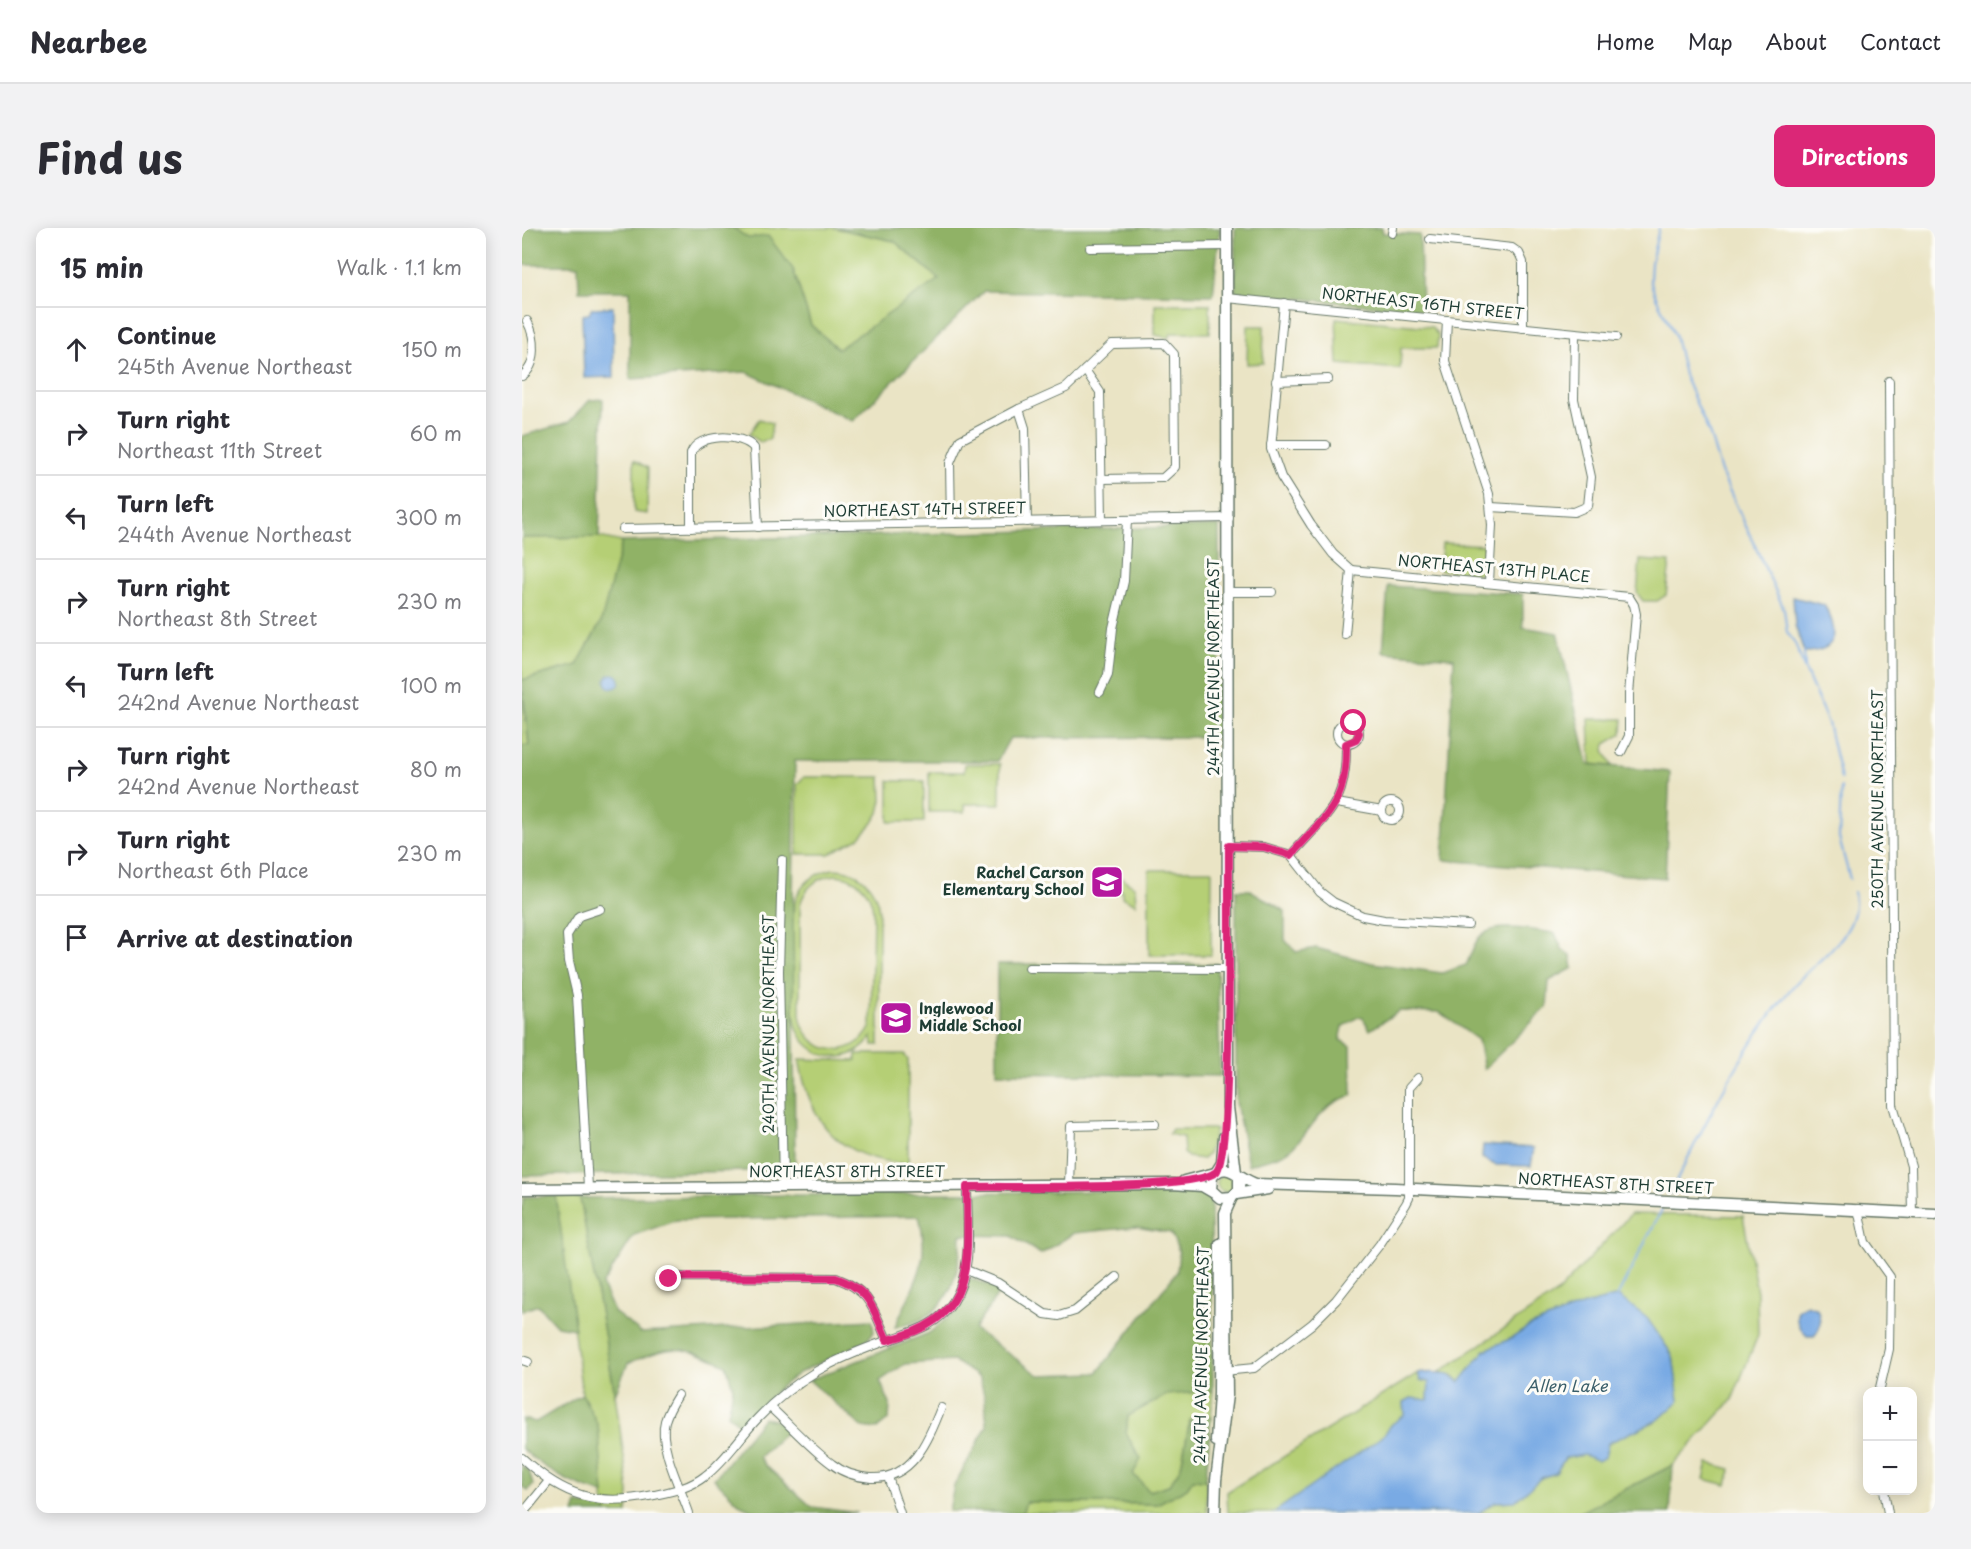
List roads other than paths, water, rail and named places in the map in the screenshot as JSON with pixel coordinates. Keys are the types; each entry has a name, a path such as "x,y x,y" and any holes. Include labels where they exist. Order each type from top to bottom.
{"street":[{"name":"244TH AVENUE NORTHEAST","path":"1216,1172 1222,1163 1227,1107 1229,518 1227,228"},
{"path":"1430,239 1512,248 1519,253 1523,262 1523,328"},
{"path":"1090,248 1227,246"},
{"name":"NORTHEAST 16TH STREET","path":"1227,298 1616,337"},
{"path":"1284,303 1271,445 1281,477 1311,525 1332,554 1351,570 1345,634"},
{"path":"1447,320 1445,360 1486,478 1491,507 1489,582"},
{"path":"525,374 532,365 533,336 527,321"},
{"path":"1491,507 1574,512 1588,506 1591,477 1574,399 1575,333"},
{"path":"951,523 950,463 954,448 960,440 1018,409 1066,388 1112,344 1158,342 1168,345 1174,354 1175,467 1163,478 1102,479"},
{"path":"1085,370 1100,392 1102,520"},
{"path":"1276,381 1328,379"},
{"name":"250TH AVENUE NORTHEAST","path":"1890,381 1893,1105 1911,1166 1912,1213"},
{"path":"1018,409 1025,428 1027,522"},
{"path":"691,528 691,453 693,447 703,439 741,439 754,448 758,527"},
{"path":"1271,445 1326,445"},
{"name":"NORTHEAST 14TH STREET","path":"623,529 1229,518"},
{"path":"1100,692 1108,675 1113,628 1124,581 1127,520"},
{"name":"NORTHEAST 13TH PLACE","path":"1351,570 1622,594 1632,601 1636,614 1631,665 1629,736 1621,752"},
{"path":"1229,592 1272,592"},
{"path":"1291,855 1337,803 1346,772 1346,744"},
{"path":"1337,803 1382,811"},
{"path":"1229,846 1264,847 1291,855 1320,892 1333,902 1363,916 1384,920 1468,925"},
{"name":"240TH AVENUE NORTHEAST","path":"782,860 779,971 783,1187"},
{"path":"588,1187 577,995 567,941 571,925 579,916 600,909"},
{"path":"1029,968 1227,969"},
{"path":"1223,1371 1254,1368 1284,1347 1336,1300 1380,1244 1406,1204 1409,1088 1418,1078"},
{"name":"244TH AVENUE NORTHEAST","path":"1227,1107 1238,1175"},
{"path":"1070,1185 1071,1126 1155,1124"},
{"path":"1225,1168 1238,1175 1240,1185 1234,1196 1224,1199 1215,1195 1210,1181 1216,1172 1225,1168"},
{"name":"NORTHEAST 8TH STREET","path":"1172,1184 1216,1172"},
{"name":"NORTHEAST 8TH STREET","path":"1238,1175 1256,1184 1408,1188 1935,1214"},
{"name":"NORTHEAST 8TH STREET","path":"522,1189 1172,1184 1202,1186 1215,1195"},
{"name":"NORTHEAST 8TH STREET","path":"1234,1196 1295,1185"},
{"path":"522,1458 549,1481 568,1491 599,1500 635,1499 681,1489 714,1468 770,1407 817,1371 887,1340 918,1331 938,1318 959,1292 966,1270 967,1187"},
{"name":"244TH AVENUE NORTHEAST","path":"1215,1195 1220,1225 1223,1371"},
{"name":"244TH AVENUE NORTHEAST","path":"1215,1513 1215,1485 1222,1415 1225,1214 1234,1196"},
{"path":"1858,1209 1865,1242 1890,1277 1889,1349 1880,1387"},
{"path":"966,1270 998,1283 1045,1314 1059,1316 1075,1311 1117,1277"},
{"path":"663,1283 674,1277 836,1278 854,1285 865,1294 887,1340"},
{"path":"678,1395 668,1412 663,1431 667,1450 689,1513"},
{"path":"770,1407 832,1464 865,1478 888,1477 900,1472 920,1453 941,1408"},
{"path":"888,1477 900,1513"},
{"path":"523,1513 549,1481"},
{"path":"1885,1495 1888,1513"}],"water":[{"path":"613,307 614,377 584,378 582,315 589,314 592,308"},
{"path":"1793,597 1824,605 1834,631 1830,644 1816,651 1804,652 1795,625"},
{"path":"610,674 616,674 620,681 616,688 610,688 606,684 606,678"},
{"path":"1483,1145 1534,1148 1531,1166 1495,1165 1482,1158"},
{"name":"Allen Lake","path":"1618,1296 1647,1318 1673,1356 1679,1401 1658,1420 1608,1443 1605,1457 1598,1461 1584,1455 1565,1458 1556,1473 1541,1478 1515,1501 1496,1502 1478,1513 1273,1513 1382,1437 1392,1424 1405,1415 1404,1402 1411,1398 1428,1400 1429,1382 1420,1380 1418,1373 1445,1374 1460,1382 1485,1350 1512,1338 1530,1326 1578,1307"},
{"path":"1807,1305 1817,1309 1819,1316 1820,1327 1814,1336 1807,1336 1799,1327 1797,1320 1799,1309"}],"waterway":[{"path":"1659,228 1651,263 1650,280 1675,336 1684,375 1710,435 1721,472 1784,609 1787,632 1795,643 1806,673"},
{"path":"1804,652 1805,667"},
{"path":"1806,672 1828,723 1841,779"},
{"path":"1841,787 1839,838 1850,879"},
{"path":"1670,1194 1724,1088 1755,1037 1790,990 1844,934 1855,907 1854,892"},
{"path":"1617,1297 1662,1209"}],"place":[{"name":"Rachel Carson Elementary School","path":"1107,882"},
{"name":"Inglewood Middle School","path":"896,1018"}]}
